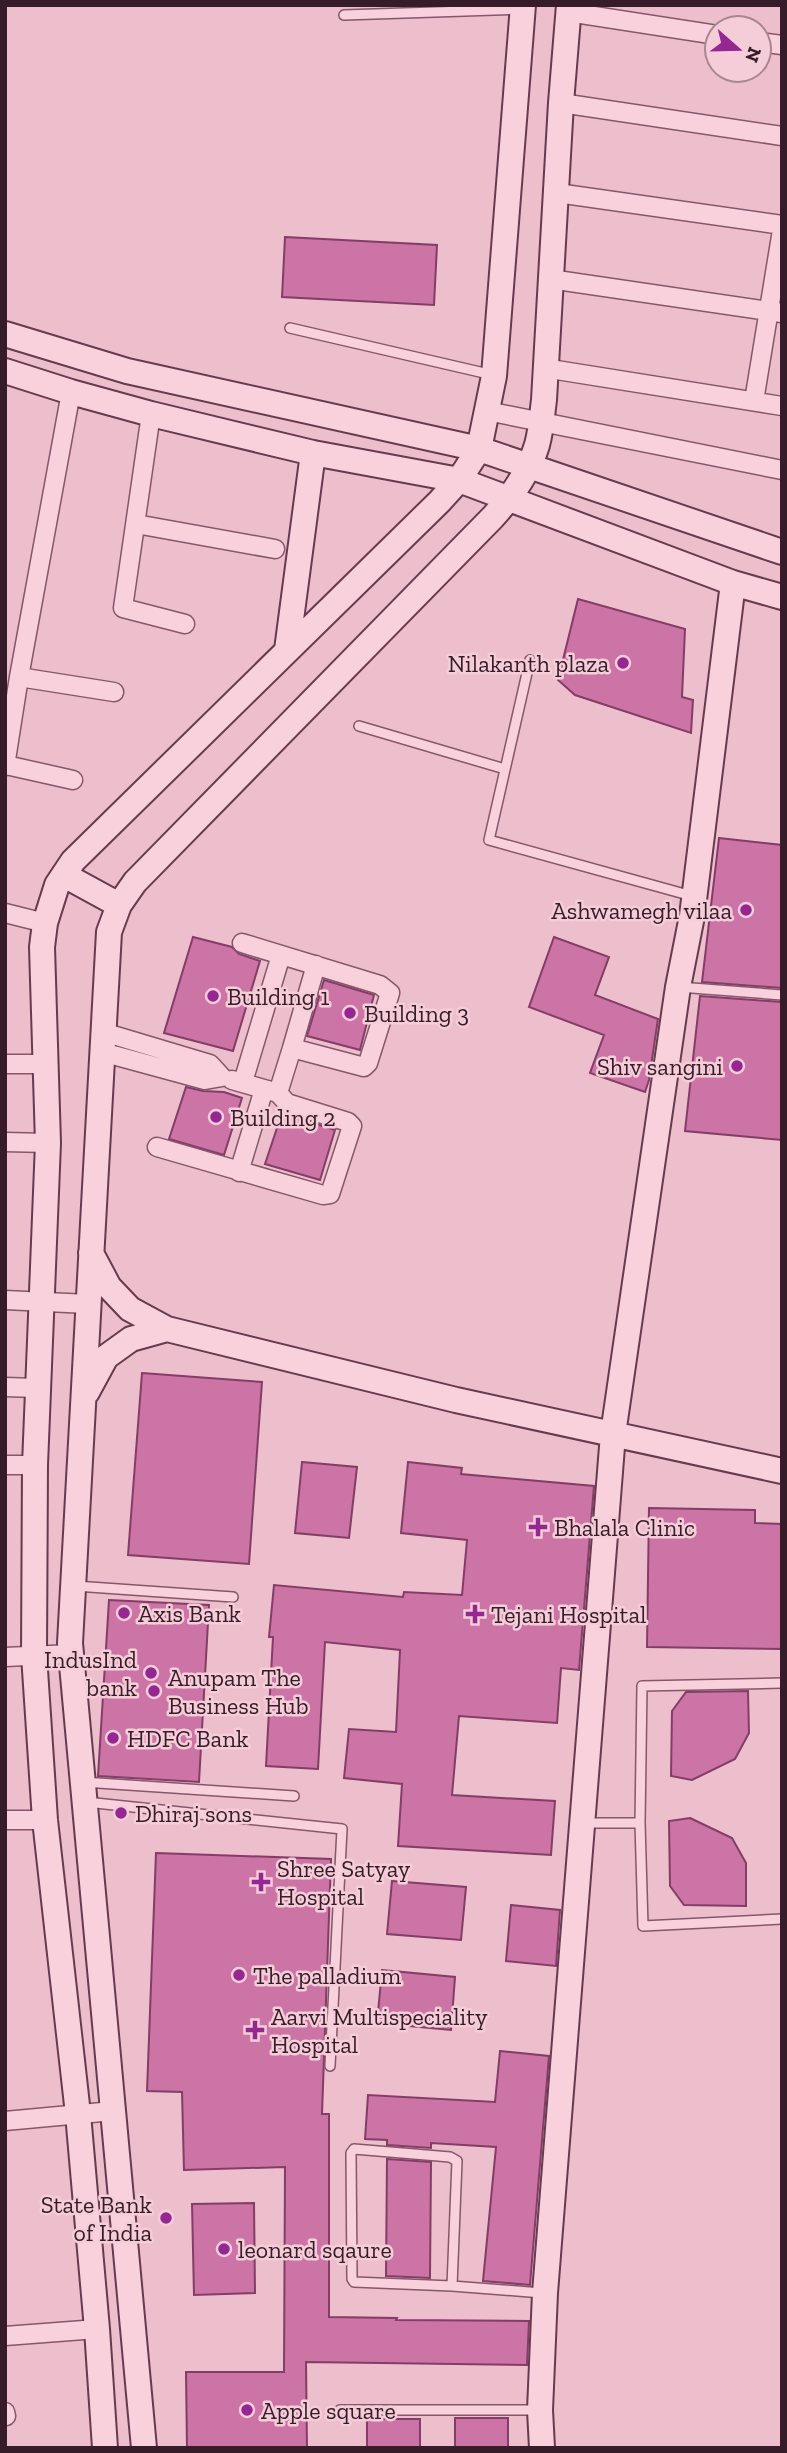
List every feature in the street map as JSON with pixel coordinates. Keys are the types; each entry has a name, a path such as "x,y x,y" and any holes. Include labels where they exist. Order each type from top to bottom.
{"street":[{"path":"105,2448 78,2114 45,1820 34,1655 37,1388 48,1143 42,947 46,923 57,885 73,861 460,480 479,449 494,376 523,7"},
{"path":"144,2448 70,1643 109,932 118,905 135,882 509,500 528,466 537,445 540,423 568,9 703,33"},
{"path":"561,103 782,136"},
{"path":"557,193 782,225"},
{"path":"754,401 775,312 782,230"},
{"path":"550,279 775,312"},
{"path":"5,334 127,371 479,449 782,552"},
{"path":"544,368 782,406"},
{"path":"5,371 151,414 313,453 460,480 733,583 782,597"},
{"path":"71,392 5,766 73,780"},
{"path":"487,411 782,470"},
{"path":"151,414 123,608 186,624"},
{"path":"286,650 313,453"},
{"path":"136,524 275,549"},
{"path":"541,2448 545,2293 613,1434 678,987 694,896 733,583"},
{"path":"19,677 114,692"},
{"path":"64,875 118,905"},
{"path":"5,913 46,923"},
{"path":"242,943 380,985 390,993 368,1063 364,1068 292,1048"},
{"path":"243,1082 281,955"},
{"path":"239,1171 271,1091 292,1048 316,965"},
{"path":"103,1042 210,1064 222,1077 271,1091 287,1103 348,1122 352,1126 332,1190 330,1194 323,1195 157,1147"},
{"path":"5,1063 46,1064"},
{"path":"5,1142 48,1143"},
{"path":"91,1253 109,1287 130,1310 167,1329 456,1400 782,1471"},
{"path":"5,1300 88,1304"},
{"path":"83,1399 106,1357 131,1339 167,1329"},
{"path":"5,1387 37,1388"},
{"path":"5,1465 35,1465"},
{"path":"5,1657 72,1654"},
{"path":"5,1820 45,1820"},
{"path":"5,2121 113,2111"},
{"path":"5,2336 97,2329"}],"lane":[{"path":"344,15 523,7"},
{"path":"290,328 494,376"},
{"path":"530,660 489,840 694,896"},
{"path":"359,726 505,769"},
{"path":"678,987 782,995"},
{"path":"73,1586 233,1597"},
{"path":"782,1683 642,1686 640,1823 643,1926 782,1919"},
{"path":"83,1792 294,1796"},
{"path":"83,1792 342,1829 330,2066"},
{"path":"582,1823 640,1823"},
{"path":"452,2286 457,2161 450,2157 354,2149 351,2153 352,2281 545,2293"},
{"path":"340,2410 540,2410"}],"building":[{"path":"285,237 437,245 434,305 282,297"},
{"name":"Nilakanth plaza","path":"578,599 685,629 682,697 693,700 691,733 575,695 558,680"},
{"name":"Ashwamegh vilaa","path":"719,838 782,845 782,988 702,982"},
{"name":"Building 1","path":"193,937 232,947 239,954 260,961 233,1051 164,1033"},
{"path":"554,937 609,957 595,995 658,1019 645,1092 590,1073 604,1035 529,1007"},
{"name":"Building 3","path":"324,980 374,995 360,1050 307,1036"},
{"name":"Shiv sangini","path":"700,996 782,1002 782,1140 685,1131"},
{"name":"Building 2","path":"186,1087 224,1092 242,1098 224,1155 169,1139"},
{"path":"282,1113 335,1130 320,1180 265,1164"},
{"path":"142,1373 262,1382 249,1564 128,1555"},
{"path":"302,1462 357,1467 349,1538 295,1533"},
{"path":"408,1462 462,1468 461,1474 594,1486 579,1670 561,1668 557,1723 459,1716 452,1795 555,1801 551,1855 398,1846 402,1784 344,1778 349,1729 396,1732 400,1650 325,1642 318,1769 266,1766 273,1637 269,1637 274,1585 403,1597 404,1592 462,1595 467,1540 401,1533"},
{"path":"649,1508 755,1510 755,1523 782,1524 782,1649 647,1647"},
{"name":"Anupam The Business Hub","path":"109,1600 209,1605 199,1782 98,1776"},
{"path":"748,1691 749,1733 735,1759 692,1780 671,1776 672,1711 686,1692"},
{"path":"690,1818 732,1838 746,1863 746,1906 684,1905 670,1886 669,1821"},
{"path":"156,1853 331,1859 322,2114 329,2114 329,2317 529,2321 527,2365 306,2362 307,2448 187,2448 186,2372 284,2372 285,2167 184,2170 182,2092 147,2091"},
{"path":"392,1881 466,1887 461,1940 387,1934"},
{"path":"511,1905 560,1910 556,1966 506,1961"},
{"path":"382,1970 455,1977 451,2030 377,2023"},
{"path":"500,2051 549,2056 530,2285 483,2281 496,2147 431,2143 431,2148 387,2145 387,2140 365,2139 368,2095 495,2102"},
{"path":"387,2159 431,2162 430,2278 386,2276"},
{"name":"leonard sqaure","path":"254,2203 255,2293 194,2295 192,2204"},
{"path":"455,2418 508,2418 508,2448 455,2448"},
{"path":"367,2419 420,2419 420,2448 367,2448"}],"place":[{"name":"Nilakanth plaza","path":"623,663"},
{"name":"Ashwamegh vilaa","path":"746,910"},
{"name":"Building 1","path":"213,996"},
{"name":"Building 3","path":"350,1013"},
{"name":"Shiv sangini","path":"737,1066"},
{"name":"Building 2","path":"216,1117"},
{"name":"Bhalala Clinic","path":"538,1527"},
{"name":"Axis Bank","path":"124,1613"},
{"name":"Tejani Hospital","path":"475,1614"},
{"name":"IndusInd bank","path":"151,1673"},
{"name":"Anupam The Business Hub","path":"154,1691"},
{"name":"HDFC Bank","path":"113,1738"},
{"name":"Dhiraj sons","path":"121,1813"},
{"name":"Shree Satyay Hospital","path":"261,1882"},
{"name":"The palladium","path":"239,1975"},
{"name":"Aarvi Multispeciality Hospital","path":"255,2030"},
{"name":"State Bank of India","path":"166,2218"},
{"name":"leonard sqaure","path":"224,2249"},
{"name":"Apple square","path":"247,2410"}]}
